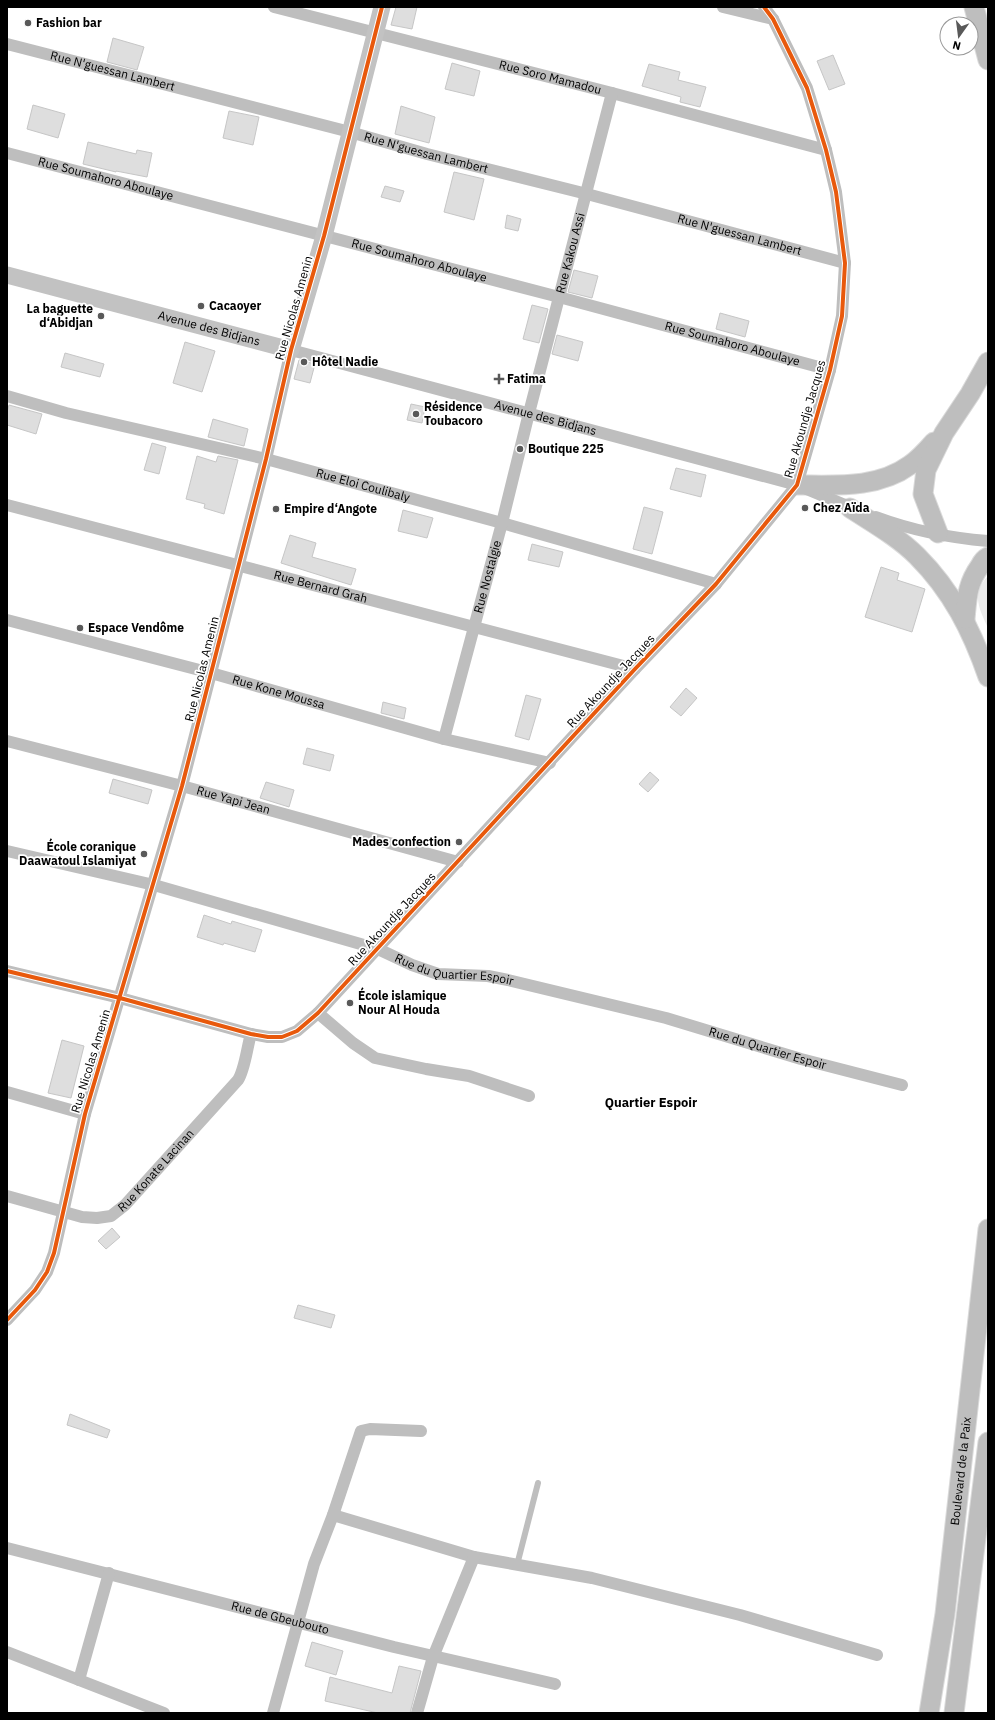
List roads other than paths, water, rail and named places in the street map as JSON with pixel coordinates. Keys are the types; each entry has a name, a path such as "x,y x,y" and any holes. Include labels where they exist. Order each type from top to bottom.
{"main road":[{"path":"974,7 988,60"},
{"path":"938,533 928,509 924,494 926,470 944,433 970,394 988,362"},
{"path":"797,485 870,483 910,466 944,433"},
{"path":"850,508 887,532 916,555 940,581 964,619 988,677"},
{"path":"964,619 967,589 974,574 985,558 988,557"},
{"name":"Boulevard de la Paix","path":"929,1713 945,1614 988,1229"},
{"name":"Boulevard de la Paix","path":"954,1713 988,1442"}],"street":[{"name":"Rue Soro Mamadou","path":"274,7 375,34 612,93 826,150"},
{"name":"Rue Nicolas Amenin","path":"8,1319 35,1290 47,1272 54,1253 62,1211 85,1114 154,885 182,786 266,459 291,350 324,236 382,7"},
{"path":"723,7 773,19"},
{"name":"Rue Akoundje Jacques","path":"7,971 120,998 251,1034 282,1037 297,1030 318,1013 635,669 716,584 797,485 830,370 842,316 845,263 836,192 826,150 807,88 773,19 764,7"},
{"name":"Rue N'guessan Lambert","path":"7,44 350,132 427,154 587,194 845,263"},
{"name":"Rue Kakou Assi","path":"529,413 612,93"},
{"name":"Rue Soumahoro Aboulaye","path":"7,152 830,370"},
{"name":"Avenue des Bidjans","path":"7,275 797,485 850,508 889,522 968,539 988,541"},
{"name":"Rue Eloi Coulibaly","path":"7,396 66,413 266,459 502,523 716,584"},
{"name":"Rue Nostalgie","path":"444,739 502,523 529,413"},
{"name":"Rue Bernard Grah","path":"7,505 635,669"},
{"name":"Rue Kone Moussa","path":"7,620 211,673 444,739 550,763"},
{"name":"Rue Yapi Jean","path":"7,741 182,786 458,862"},
{"name":"Rue du Quartier Espoir","path":"7,851 154,885 378,949 412,965 438,974 488,976 508,980 666,1018 801,1059 902,1085"},
{"path":"318,1013 353,1043 375,1058 426,1069 469,1076 530,1096"},
{"name":"Rue Konate Lacinan","path":"7,1196 82,1217 97,1218 111,1216 125,1205 238,1080 244,1067 244,1060 251,1034"},
{"path":"7,1092 85,1114"},
{"path":"273,1713 314,1564 333,1515 361,1431 370,1428 421,1431"},
{"path":"333,1515 474,1557 592,1578 740,1615 877,1655"},
{"name":"Rue de Gbeubouto","path":"7,1548 433,1657 555,1684"},
{"path":"417,1713 433,1657 474,1557"},
{"path":"79,1680 109,1574"},
{"path":"7,1652 164,1713"}],"lane":[{"path":"517,1565 538,1483"}],"place":[{"name":"Fashion bar","path":"28,23"},
{"name":"Cacaoyer","path":"201,306"},
{"name":"La baguette d‘Abidjan","path":"101,316"},
{"name":"Hôtel Nadie","path":"304,362"},
{"name":"Fatima","path":"499,379"},
{"name":"Résidence Toubacoro","path":"416,414"},
{"name":"Boutique 225","path":"520,449"},
{"name":"Chez Aïda","path":"805,508"},
{"name":"Empire d‘Angote","path":"276,509"},
{"name":"Espace Vendôme","path":"80,628"},
{"name":"Mades confection","path":"459,842"},
{"name":"École coranique Daawatoul Islamiyat","path":"144,854"},
{"name":"École islamique Nour Al Houda","path":"350,1003"}],"district":[{"name":"Quartier Espoir","path":"651,1102"}]}
